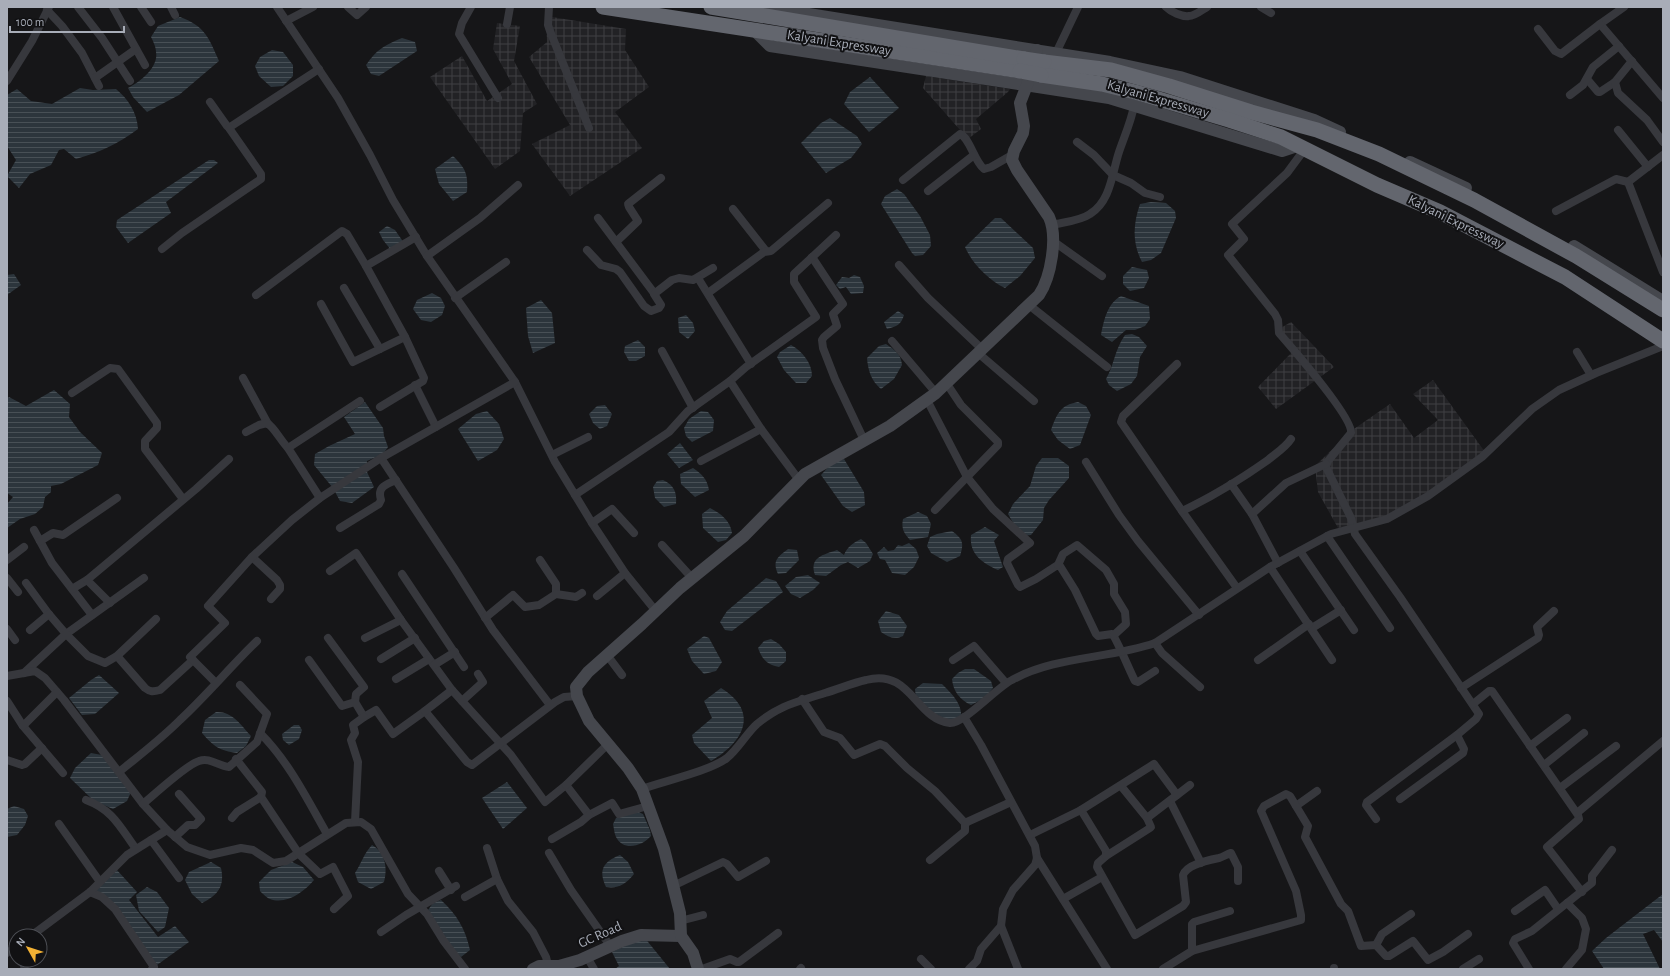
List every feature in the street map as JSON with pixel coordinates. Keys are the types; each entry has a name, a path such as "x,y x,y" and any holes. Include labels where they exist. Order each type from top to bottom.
{"highway":[{"name":"Kalyani Expressway","path":"603,7 754,30 1022,65 1041,62 1111,70 1169,86 1251,112 1317,130 1379,154 1481,204 1576,256 1663,310"},
{"name":"Kalyani Expressway","path":"711,7 1022,65"},
{"name":"Kalyani Expressway","path":"1041,62 1102,84 1170,102 1273,135 1378,185 1440,212 1558,273 1663,341"}],"street":[{"path":"78,7 90,21 130,80"},
{"path":"113,7 145,65"},
{"path":"141,7 151,22"},
{"path":"171,7 175,15"},
{"path":"277,7 338,98 393,200 427,256 515,382 552,455 575,495 625,573 655,610"},
{"path":"286,21 313,7"},
{"path":"348,7 357,15 366,7"},
{"path":"471,7 459,34 498,98"},
{"path":"507,24 510,7"},
{"path":"549,7 548,25 589,128"},
{"path":"698,969 693,953 681,936 680,913 664,849 642,789 628,768 589,721 577,696 576,687 581,679 642,624 655,610 744,536 799,480 814,468 890,426 932,396 947,384 1012,319 1039,295 1046,282 1053,241 1052,225 1012,162 1012,155 1024,133 1020,103 1027,85 1041,62 1056,53 1078,7"},
{"path":"1166,7 1170,11 1188,17 1207,7"},
{"path":"1261,7 1271,12"},
{"path":"1538,30 1558,54 1560,54 1624,7"},
{"path":"7,81 32,41 48,8 82,53 99,86"},
{"path":"758,15 763,9 789,9 1041,62"},
{"path":"1600,24 1663,98"},
{"path":"754,30 770,46 1109,98 1282,152 1300,148"},
{"path":"1570,95 1583,85 1593,67 1619,46"},
{"path":"95,78 136,49"},
{"path":"1056,53 1110,62 1180,77 1314,120 1433,171 1487,199 1579,249 1663,301"},
{"path":"1587,79 1599,92 1615,82 1632,61"},
{"path":"229,128 319,69"},
{"path":"1615,82 1618,93 1647,120 1663,142"},
{"path":"162,249 182,233 261,178 261,174 210,102"},
{"path":"1052,225 1091,214 1107,194 1112,185 1113,175 1134,106"},
{"path":"1618,130 1648,167"},
{"path":"903,180 960,134 965,138 982,167 986,169 1012,155"},
{"path":"1077,142 1094,155 1113,175 1131,183 1145,193 1160,197"},
{"path":"1252,514 1286,483 1326,464 1349,436 1351,431 1336,404 1279,333 1278,320 1275,314 1228,254 1244,239 1232,224 1287,173 1300,148"},
{"path":"928,191 974,155"},
{"path":"1628,182 1663,155"},
{"path":"616,242 638,221 628,204 661,178"},
{"path":"1556,211 1616,179 1628,182"},
{"path":"1628,182 1663,272"},
{"path":"427,256 480,218 518,185"},
{"path":"708,292 766,251 771,251 828,202"},
{"path":"733,209 766,251"},
{"path":"587,250 601,266 616,269 620,272 644,306 649,310 655,310 661,305 654,293 598,218"},
{"path":"256,295 342,231 347,234 405,337 424,377 424,380 380,407"},
{"path":"575,495 669,432 693,408 730,381 750,364 816,317 793,280 794,274 836,235"},
{"path":"366,266 416,237"},
{"path":"1053,241 1102,276"},
{"path":"812,257 843,304 833,314 837,324 836,328 824,337 822,344 835,379 864,440"},
{"path":"455,298 506,262"},
{"path":"899,265 928,298 980,351 1034,401"},
{"path":"654,293 676,278 691,281 713,268"},
{"path":"698,278 708,292 750,364"},
{"path":"344,288 380,349"},
{"path":"321,304 353,362 405,337"},
{"path":"1029,305 1107,367"},
{"path":"892,341 932,396 967,477 992,509 1030,543 1008,559 1007,563 1018,585 1020,587 1058,565 1063,554 1077,545 1104,568 1114,584 1114,594 1125,612 1127,619 1125,626 1114,635 1098,636 1065,572 1058,565"},
{"path":"642,789 708,767 727,758 743,740 747,733 759,722 786,705 865,680 884,678 893,680 904,687 929,713 951,723 964,717 1006,683 1027,673 1066,662 1121,652 1155,643 1270,567 1327,536 1353,527 1387,519 1428,496 1482,457 1532,409 1559,390 1591,375 1663,346"},
{"path":"662,351 693,408"},
{"path":"1577,352 1591,375"},
{"path":"1176,364 1123,416 1121,420 1182,511 1237,588"},
{"path":"72,393 110,368 115,367 118,369 157,423 157,428 145,441 145,448 183,499"},
{"path":"244,378 268,424 282,443 288,448 320,498"},
{"path":"730,381 761,429 799,480"},
{"path":"216,683 190,657 225,623 208,606 252,557 292,520 320,498 381,458 515,382"},
{"path":"935,510 998,445 998,442 961,405 947,384"},
{"path":"415,385 436,427"},
{"path":"288,448 360,401"},
{"path":"246,432 259,425 265,423 268,424"},
{"path":"701,461 761,429"},
{"path":"552,455 588,437"},
{"path":"1182,511 1231,484 1287,446 1291,439"},
{"path":"72,589 87,580 229,458"},
{"path":"381,458 493,630 550,705"},
{"path":"1086,462 1119,516 1156,564 1199,615"},
{"path":"1326,464 1334,485 1351,518 1353,527 1360,540 1478,712 1478,716 1457,735 1367,802 1368,808 1376,819"},
{"path":"340,528 380,504 381,500 379,494 381,490 384,486 396,480"},
{"path":"1231,484 1252,514 1278,563"},
{"path":"40,541 53,533 64,535 118,498"},
{"path":"592,522 612,509 634,533"},
{"path":"34,530 52,563 92,615"},
{"path":"1327,536 1390,628"},
{"path":"662,545 692,578"},
{"path":"7,560 24,547"},
{"path":"1300,551 1354,630"},
{"path":"330,571 356,553 401,620 452,690 511,755 544,802 566,785 608,744"},
{"path":"252,557 277,580 280,585 280,589 272,599"},
{"path":"540,560 556,584 556,594"},
{"path":"1270,567 1332,660"},
{"path":"597,596 625,573"},
{"path":"402,574 464,667"},
{"path":"7,578 18,592"},
{"path":"24,674 66,634 144,578"},
{"path":"87,580 110,603"},
{"path":"26,582 49,614 66,634 88,656 105,663 117,656 156,619"},
{"path":"485,618 513,595 525,607 539,606 556,594 576,597 582,593"},
{"path":"1258,660 1310,626 1341,610"},
{"path":"1461,688 1536,639 1539,635 1537,627 1554,611"},
{"path":"30,630 49,614"},
{"path":"365,638 401,620"},
{"path":"7,629 15,640"},
{"path":"1114,635 1136,682 1155,671"},
{"path":"328,638 364,687 356,694 355,702 364,717"},
{"path":"381,659 415,638"},
{"path":"119,772 180,721 257,640"},
{"path":"1155,643 1162,653 1200,687"},
{"path":"953,660 974,646 1006,683"},
{"path":"396,679 455,652"},
{"path":"607,655 622,675"},
{"path":"117,656 144,688 155,692 160,690 193,660"},
{"path":"309,660 342,706 355,702"},
{"path":"7,676 35,671 45,678 143,804 167,830 187,847 210,855 241,848 253,850 273,863 286,861 300,854 308,846 346,822 361,822 371,830 408,894 428,914 443,940 465,969"},
{"path":"462,701 483,682 478,674"},
{"path":"143,804 184,770 199,761 213,761 222,766 229,767 256,742 267,714 240,685"},
{"path":"355,822 358,762 351,740 355,733 353,725 376,710 393,734 426,711 452,690"},
{"path":"1473,704 1491,691 1580,817 1547,847 1582,892"},
{"path":"22,726 57,692"},
{"path":"426,711 467,762 472,765 550,705 564,697 577,696"},
{"path":"802,700 824,732 840,738 854,755 880,744 885,746 907,768 934,791 965,824 965,831 930,860"},
{"path":"7,701 22,726 63,773"},
{"path":"964,717 1030,835 1035,846 1037,858 1106,967 1096,969"},
{"path":"1530,746 1567,718"},
{"path":"260,733 275,748 286,764 327,834"},
{"path":"1544,765 1584,733"},
{"path":"1400,799 1463,753 1464,749 1457,735"},
{"path":"1577,813 1663,742"},
{"path":"1560,788 1616,746"},
{"path":"7,760 25,764 42,748"},
{"path":"232,818 237,812 260,797 262,792 236,759"},
{"path":"1030,835 1081,810 1155,764 1177,795"},
{"path":"1147,818 1190,784"},
{"path":"566,785 589,815"},
{"path":"1121,786 1147,818 1151,827 1106,856 1097,865 1102,877 1135,935 1184,906 1186,902 1183,872 1188,868 1231,854 1238,867 1238,881"},
{"path":"1296,806 1317,791"},
{"path":"175,837 188,825 195,825 202,819 179,794"},
{"path":"1163,969 1192,951 1301,920 1296,891 1261,812 1264,806 1286,794 1290,796 1308,827 1304,834 1305,837 1341,904 1348,911 1361,946 1376,945"},
{"path":"260,797 300,854 320,874 333,867 348,896 334,909"},
{"path":"86,800 112,814 136,849"},
{"path":"1170,801 1201,863"},
{"path":"965,824 1011,802"},
{"path":"552,839 581,822 589,815 612,803 619,814 648,806"},
{"path":"1081,810 1106,851 1106,856"},
{"path":"59,824 100,882"},
{"path":"42,928 90,892 127,855 167,830"},
{"path":"151,840 179,878"},
{"path":"487,848 497,879 508,901 534,932 546,957 548,965"},
{"path":"1528,969 1513,943 1515,939 1532,931 1592,883 1592,876 1612,850"},
{"path":"549,853 585,912 611,947"},
{"path":"1018,969 1001,926 1003,909 1008,897 1017,884 1032,870 1037,858"},
{"path":"673,886 723,862 727,864 738,877 766,861"},
{"path":"381,932 453,888 439,871"},
{"path":"1063,899 1102,877"},
{"path":"465,897 497,879"},
{"path":"1515,911 1545,890 1558,909"},
{"path":"90,892 102,897 115,909 154,968"},
{"path":"1566,969 1582,950 1586,928 1582,918 1567,903"},
{"path":"1192,951 1193,922 1230,910"},
{"path":"1376,945 1382,934 1411,914"},
{"path":"680,921 702,915"},
{"path":"970,969 977,961 980,949 1001,926"},
{"path":"702,969 730,958 739,962 778,933"},
{"path":"1376,945 1386,956 1389,956 1413,941 1428,960 1443,952 1468,934"},
{"name":"GC Road","path":"533,969 539,966 559,966 587,957 622,941 641,935 681,936"},
{"path":"587,957 594,969"},
{"path":"921,959 931,969"},
{"path":"1463,969 1479,959"}],"shaded area":[{"path":"546,16 626,29 625,50 649,87 615,112 642,148 570,196 532,144 570,125 529,57 547,42"},
{"path":"180,17 195,24 201,29 209,39 219,61 179,95 147,112 133,97 128,88 143,78 155,63 156,50 151,37 158,26"},
{"path":"497,23 520,26 514,61 537,104 523,113 520,151 495,169 430,77 462,56 487,101 512,84 493,49"},
{"path":"402,38 415,42 417,51 379,76 371,74 366,65 374,55 386,45"},
{"path":"272,50 283,52 293,65 293,76 283,86 271,87 259,76 255,66 260,57"},
{"path":"926,76 1010,89 976,119 981,129 968,139 923,88"},
{"path":"870,77 899,108 869,132 844,104 850,92"},
{"path":"80,88 93,90 116,89 131,106 136,117 138,129 108,147 76,159 64,149 59,150 51,165 30,174 19,188 7,176 16,160 7,146 7,95 17,89 31,101 52,104"},
{"path":"830,118 857,136 862,144 851,158 826,173 801,143 821,123"},
{"path":"453,156 465,172 467,192 453,201 439,184 435,169"},
{"path":"209,160 214,160 218,163 166,202 171,213 128,243 116,227 117,220"},
{"path":"897,189 904,194 920,216 930,235 931,246 923,255 915,256 912,253 881,204 885,196"},
{"path":"1151,202 1166,203 1175,211 1176,218 1161,253 1151,260 1142,262 1136,248 1135,241 1136,219 1140,204"},
{"path":"995,218 1001,218 1033,248 1035,258 1020,276 1005,288 981,270 965,247"},
{"path":"387,226 395,230 404,243 391,250 379,232"},
{"path":"1132,267 1147,270 1149,278 1144,288 1130,291 1123,284 1123,276"},
{"path":"14,274 21,285 7,295 7,275"},
{"path":"854,275 860,277 864,286 863,293 851,294 846,287 840,289 836,285 842,277 849,278"},
{"path":"432,293 441,298 445,306 442,315 431,322 421,320 413,309 417,300"},
{"path":"1121,296 1149,306 1150,319 1145,326 1135,330 1126,330 1112,342 1101,335 1109,308 1116,299"},
{"path":"541,300 552,313 555,343 533,353 528,336 526,308"},
{"path":"898,311 904,315 900,323 887,329 884,322"},
{"path":"686,315 693,323 695,331 688,339 679,332 678,318"},
{"path":"1291,322 1334,367 1276,409 1258,387 1295,349 1279,329"},
{"path":"1132,334 1139,337 1147,346 1140,357 1137,376 1131,384 1117,391 1109,385 1106,379 1121,341 1125,335"},
{"path":"638,340 645,347 645,356 636,361 629,361 624,352 625,346"},
{"path":"886,344 897,353 902,365 894,379 881,389 871,375 867,358 879,346"},
{"path":"791,345 806,358 812,371 812,376 806,383 796,383 784,370 777,357 780,352"},
{"path":"1433,380 1485,452 1431,491 1391,516 1338,528 1318,492 1315,466 1351,431 1390,404 1414,438 1438,420 1413,394"},
{"path":"54,390 70,404 69,417 80,432 102,453 98,465 61,484 51,486 51,492 45,497 43,507 35,514 20,519 7,528 7,504 13,497 7,493 7,399 9,397 26,406"},
{"path":"365,402 383,428 388,447 383,454 367,461 367,472 374,487 352,503 340,501 333,488 314,465 315,454 355,434 344,417"},
{"path":"1078,402 1086,406 1091,415 1080,445 1070,449 1058,440 1051,430 1060,411 1067,405"},
{"path":"605,405 612,414 607,426 600,429 593,423 589,414 597,406"},
{"path":"487,411 499,424 504,439 497,450 478,461 458,429 476,414"},
{"path":"701,411 708,412 714,420 713,431 692,442 686,436 684,428 689,419"},
{"path":"680,443 693,460 679,468 667,454"},
{"path":"1042,458 1058,458 1069,466 1069,478 1049,500 1044,508 1043,520 1031,535 1024,536 1015,526 1008,514 1013,504 1030,486 1036,466"},
{"path":"844,459 864,492 865,505 852,512 843,506 821,475 831,464"},
{"path":"693,468 704,477 709,490 695,497 681,484 680,474"},
{"path":"663,480 670,484 674,489 676,504 664,507 655,498 653,487 657,481"},
{"path":"710,508 721,515 731,528 732,533 726,540 718,542 703,528 702,514"},
{"path":"918,512 927,516 931,524 928,537 910,540 902,526 903,519"},
{"path":"985,527 999,535 994,541 1003,567 998,570 982,561 974,553 972,548 971,535"},
{"path":"952,531 962,542 962,548 960,556 947,562 931,553 927,546 930,537"},
{"path":"861,539 866,543 873,554 870,561 858,568 848,562 841,565 826,576 815,575 814,564 818,558 822,555 837,550 844,555 855,542"},
{"path":"909,543 916,549 919,557 914,567 905,575 892,573 885,560 880,559 877,553 884,547 888,551 894,550 898,545 902,546"},
{"path":"788,549 797,550 799,560 786,573 778,574 776,569 777,559"},
{"path":"808,575 820,583 813,590 800,598 791,594 785,586 796,577"},
{"path":"766,578 776,581 783,592 732,631 725,630 720,622 727,611"},
{"path":"886,611 899,615 907,626 903,636 897,638 881,632 878,621"},
{"path":"704,636 709,638 722,662 716,671 704,674 692,661 687,649"},
{"path":"771,639 779,644 786,652 786,661 779,667 771,665 766,661 758,648 764,641"},
{"path":"965,669 974,669 991,681 993,688 985,698 971,705 958,695 952,679"},
{"path":"99,675 119,693 95,714 82,715 69,698"},
{"path":"923,683 942,684 958,703 961,718 950,722 930,711 916,699 915,689"},
{"path":"721,688 733,697 741,707 744,717 743,726 739,736 732,745 711,761 694,743 692,735 712,718 704,701"},
{"path":"216,712 222,712 231,716 240,723 251,736 246,746 237,753 226,751 217,747 202,733 205,720"},
{"path":"294,725 299,725 302,730 299,739 289,745 283,740 282,734"},
{"path":"91,753 102,755 131,792 127,801 113,809 94,801 70,778 75,768"},
{"path":"507,782 527,808 503,829 482,798"},
{"path":"14,806 24,809 28,816 25,825 17,835 7,837 7,809"},
{"path":"636,811 643,814 651,836 638,845 624,845 619,842 616,837 613,824 616,818"},
{"path":"372,845 383,856 386,871 384,882 371,889 358,882 355,873"},
{"path":"620,855 628,862 634,874 622,885 606,887 602,876 602,871 606,864"},
{"path":"211,862 221,868 221,885 212,897 202,903 192,894 185,880 189,872"},
{"path":"292,862 303,867 314,880 300,893 288,899 276,900 268,898 260,891 259,882 271,870"},
{"path":"116,869 137,892 129,900 158,937 175,926 189,942 157,965 121,914 94,891"},
{"path":"147,887 157,892 169,908 165,927 158,932 139,911 136,895"},
{"path":"1663,894 1663,942 1654,930 1643,934 1660,969 1604,969 1592,951 1606,938"},
{"path":"441,900 460,922 466,935 470,950 461,957 450,946 428,910 433,903"},
{"path":"644,937 670,969 615,969 619,966 612,952"}]}
